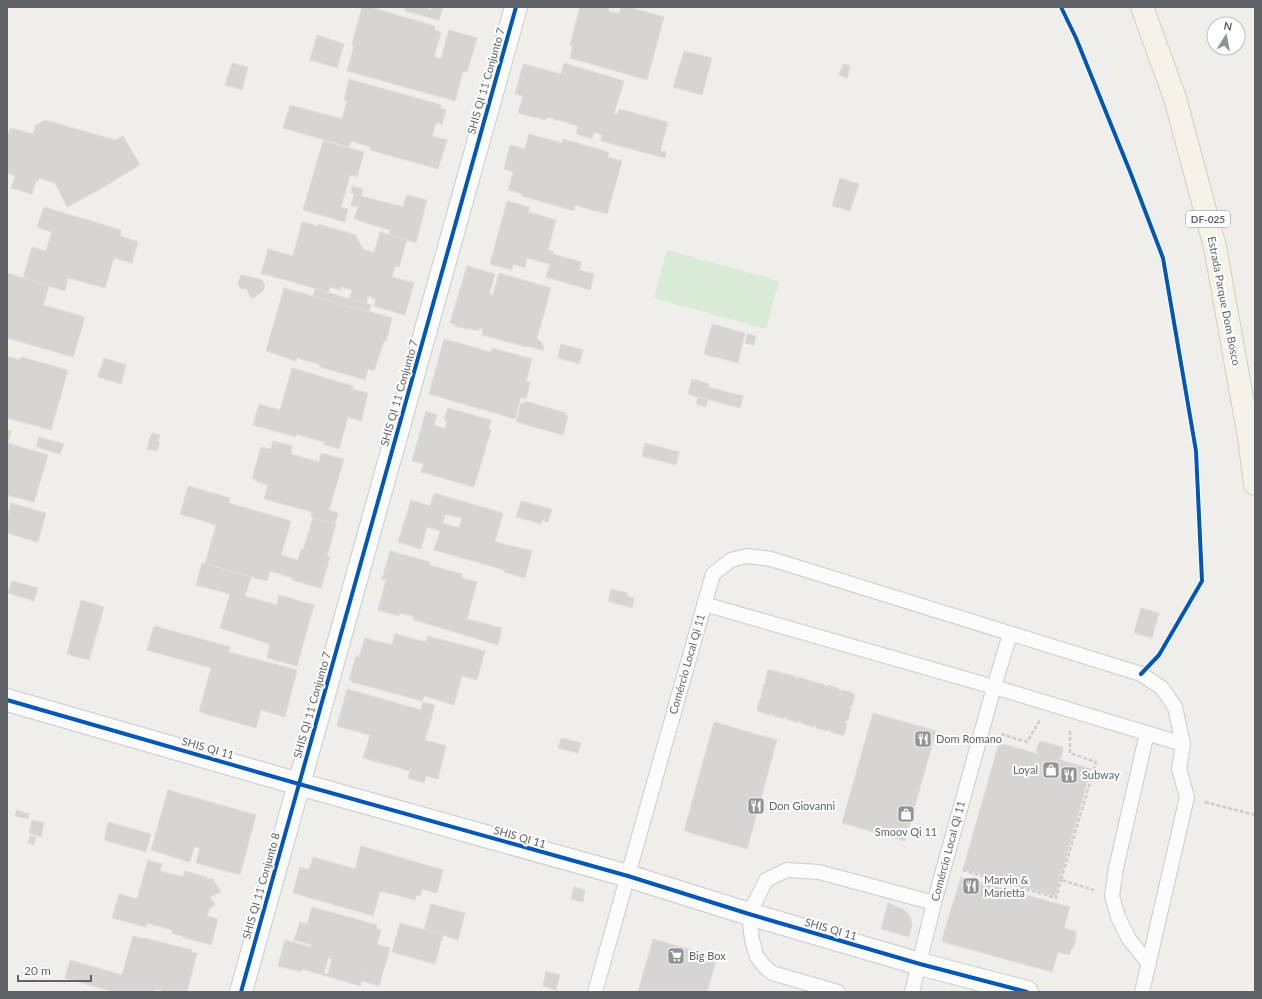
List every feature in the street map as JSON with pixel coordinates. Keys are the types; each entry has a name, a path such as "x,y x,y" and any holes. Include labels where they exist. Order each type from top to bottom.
{"main road":[{"name":"Estrada Parque Dom Bosco","path":"1142,7 1175,98 1215,247 1249,437 1255,484"}],"street":[{"name":"SHIS QI 11 Conjunto 7","path":"299,784 516,7"},
{"name":"SHIS QI 11","path":"7,700 628,876 749,914 920,964 1028,992"},
{"name":"SHIS QI 11 Conjunto 8","path":"241,992 299,784"}],"lane":[{"path":"704,604 713,574 731,560 748,556 770,559 1140,674 1162,688 1175,707 1183,744 1179,769 1187,797 1142,992"},
{"name":"Comércio Local Qi 11","path":"595,992 704,604 1183,744"},
{"path":"994,688 1010,634"},
{"name":"Comércio Local Qi 11","path":"912,992 944,864 994,688"},
{"path":"1147,733 1116,868 1112,896 1118,917 1129,939 1148,964"},
{"path":"838,992 772,972 765,967 757,957 752,940 749,914 766,880 787,870 819,872 934,904"}],"path":[{"path":"997,733 1027,742 1049,704"},
{"path":"944,864 1056,898 1096,762 1070,753 1070,710"},
{"path":"1187,797 1255,814"},
{"path":"1061,880 1112,896"}],"green space":[{"path":"667,250 779,281 766,329 654,298"}],"building":[{"path":"362,7 370,7 435,26 434,30 441,32 434,57 441,59 449,30 477,38 467,72 463,71 455,101 347,71 354,46 352,43"},
{"path":"406,7 424,7 431,10 432,7 443,7 439,20 405,11"},
{"path":"580,7 609,7 608,11 619,14 621,7 629,7 664,17 647,80 570,58 573,46 570,45"},
{"path":"317,35 344,44 337,68 310,60"},
{"path":"684,51 712,58 702,95 673,87"},
{"path":"232,63 248,67 242,90 225,85"},
{"path":"564,63 624,81 614,114 617,115 619,109 668,122 660,151 666,152 665,158 601,141 602,135 594,132 592,139 576,134 578,126 547,117 546,120 518,113 523,96 515,94 523,64 561,74"},
{"path":"843,64 850,66 847,78 839,75"},
{"path":"349,79 441,105 440,108 446,110 442,124 436,123 432,136 447,140 438,169 370,150 371,147 351,141 349,147 283,128 290,105 342,119 347,101 344,100"},
{"path":"45,120 115,140 123,136 140,165 67,207 55,183 39,178 38,182 36,181 32,194 11,188 15,176 7,173 7,137 10,128 33,134 35,126"},
{"path":"529,134 562,143 563,139 609,152 608,157 622,161 607,214 575,205 574,211 522,196 522,194 508,190 513,172 504,169 510,145 525,149"},
{"path":"323,141 364,152 357,177 350,175 341,207 348,209 345,222 303,210"},
{"path":"840,178 859,184 850,211 832,206"},
{"path":"352,186 363,189 361,196 403,207 407,195 427,200 416,243 389,235 390,230 354,219 358,207 351,206 354,194 351,193"},
{"path":"507,201 529,207 528,212 556,220 548,250 553,251 553,254 581,262 579,270 594,274 590,290 546,277 550,264 527,258 525,268 513,264 512,270 490,264"},
{"path":"44,207 121,230 120,236 138,242 132,263 114,258 105,288 68,278 65,291 23,278 32,247 46,251 52,232 37,227"},
{"path":"302,222 318,226 318,224 356,235 363,249 374,253 380,232 407,240 399,267 395,266 392,277 414,283 405,315 374,306 376,299 368,296 366,304 349,299 352,290 341,287 341,290 330,287 328,292 261,274 268,249 293,256"},
{"path":"467,266 495,274 489,294 493,295 499,273 551,288 537,338 543,344 543,350 482,335 483,329 480,328 479,331 454,326 455,324 450,323"},
{"path":"7,273 49,286 43,305 85,317 73,357 7,338"},
{"path":"242,275 262,280 265,285 263,291 253,298 250,297 247,289 240,288 238,284"},
{"path":"284,288 392,318 386,342 384,341 374,371 368,369 365,380 320,367 319,364 297,358 296,361 266,351"},
{"path":"315,289 371,305 369,312 313,296"},
{"path":"712,324 745,333 738,363 704,354"},
{"path":"747,334 756,336 754,345 745,343"},
{"path":"444,339 491,352 492,348 532,359 526,381 530,382 526,399 521,397 515,419 429,394"},
{"path":"561,344 583,350 579,364 558,358"},
{"path":"7,356 20,360 21,357 68,370 51,430 7,418"},
{"path":"104,358 126,365 121,384 98,377"},
{"path":"292,368 353,386 352,389 368,393 361,421 348,417 339,449 323,444 324,442 296,434 296,437 253,425 259,404 280,410"},
{"path":"692,379 709,384 708,387 743,396 740,408 688,394"},
{"path":"698,397 708,400 706,407 696,404"},
{"path":"525,401 566,413 565,415 568,416 563,435 516,422 521,403 524,404"},
{"path":"448,408 491,420 489,429 491,430 474,487 421,472 424,464 412,461 426,411 437,415 434,425 445,429 447,421 444,420"},
{"path":"7,430 11,431 8,443 48,455 34,502 7,495"},
{"path":"152,433 160,435 158,441 150,439"},
{"path":"39,437 64,444 60,454 36,447"},
{"path":"150,438 160,442 157,451 147,449"},
{"path":"273,441 292,446 291,454 319,462 321,453 344,459 329,510 338,513 335,524 311,517 312,512 264,499 268,485 252,479 261,447 271,449"},
{"path":"645,443 679,452 676,465 642,456"},
{"path":"188,486 230,498 229,503 291,521 281,555 298,560 301,550 303,550 313,518 336,524 327,556 330,557 321,588 292,580 293,578 270,571 267,581 205,564 216,525 180,514"},
{"path":"434,493 503,513 495,542 532,551 525,578 504,572 505,570 434,550 440,531 427,527 421,549 398,542 411,500 430,506","holes":["445,514 462,518 459,528 443,523"]},
{"path":"521,501 552,509 548,522 542,520 541,524 516,517"},
{"path":"11,503 46,513 38,542 7,533 7,518"},
{"path":"390,551 430,562 429,565 462,574 462,578 477,582 467,619 502,628 498,645 414,620 415,617 400,613 399,616 378,610 386,580 382,579"},
{"path":"202,563 251,577 245,596 277,605 279,595 314,605 297,666 267,658 270,644 220,628 230,594 196,585"},
{"path":"12,581 38,588 34,601 8,593"},
{"path":"611,589 627,593 627,596 634,598 632,608 608,601"},
{"path":"81,600 104,607 89,660 67,654"},
{"path":"1141,608 1159,613 1152,638 1134,633"},
{"path":"154,626 231,647 229,652 297,670 285,717 261,710 256,728 199,712 211,668 147,650"},
{"path":"395,634 426,642 428,636 485,651 477,680 462,676 454,705 424,696 422,701 349,680 356,656 359,657 365,638 392,645"},
{"path":"768,670 782,674 784,673 796,677 796,679 798,677 825,685 826,687 828,685 840,689 840,691 843,690 853,693 855,695 852,706 849,707 851,709 848,720 845,721 847,724 844,734 842,735 831,732 829,729 828,731 816,728 815,725 813,727 801,723 800,721 798,723 785,717 784,719 772,715 771,713 769,715 758,711 757,709 762,697"},
{"path":"347,689 421,710 423,702 435,705 425,740 446,746 438,779 426,776 424,783 408,778 410,771 363,758 370,735 337,726"},
{"path":"873,713 936,731 905,841 842,823"},
{"path":"714,722 777,740 747,849 684,831"},
{"path":"561,738 581,743 578,753 558,748"},
{"path":"1041,741 1062,747 1061,758 1058,759 1091,769 1055,896 963,869 999,743 1038,754 1036,750"},
{"path":"168,790 256,815 240,875 196,863 200,848 194,847 190,862 151,850"},
{"path":"17,810 29,814 28,819 15,816"},
{"path":"32,820 44,823 41,837 29,833"},
{"path":"108,822 151,834 146,852 104,840"},
{"path":"30,836 36,837 34,845 28,843"},
{"path":"361,846 443,870 437,893 422,889 420,896 416,895 415,900 380,891 373,916 293,893 300,867 309,870 313,857 355,869"},
{"path":"148,860 162,864 160,871 183,877 185,871 207,877 207,880 212,878 221,892 210,897 215,905 209,909 207,916 218,919 211,945 182,937 171,933 172,930 147,923 146,927 112,918 119,894 137,899"},
{"path":"961,877 1070,907 1064,928 1075,931 1076,933 1075,943 1069,955 1058,952 1052,972 943,942 942,939"},
{"path":"574,887 585,890 583,902 571,899"},
{"path":"888,903 903,909 910,916 912,925 909,937 881,929"},
{"path":"431,904 465,913 458,940 424,930"},
{"path":"312,907 377,925 376,928 381,930 377,944 390,948 379,986 362,981 366,969 360,986 302,969 301,972 278,966 285,940 312,947 312,945 294,940 300,922 307,924","holes":["328,958 332,959 328,974 324,973"]},
{"path":"400,923 443,935 435,964 392,952"},
{"path":"133,936 192,950 191,952 197,953 187,992 162,992 162,990 156,989 155,992 114,992 65,978 70,960 122,975"},
{"path":"653,939 717,957 707,992 638,992"},
{"path":"546,971 560,975 556,990 543,986"}],"cycle path":[{"path":"241,992 516,7"},
{"path":"1061,7 1076,38 1163,258 1196,451 1202,581 1159,655 1141,674"},
{"path":"7,700 628,876 749,914 920,964 1027,992"}],"place":[{"name":"Dom Romano","path":"923,739"},
{"name":"Loyal","path":"1051,770"},
{"name":"Subway","path":"1069,775"},
{"name":"Don Giovanni","path":"756,806"},
{"name":"Smoov Qi 11","path":"906,814"},
{"name":"Marvin & Marietta","path":"971,886"},
{"name":"Big Box","path":"676,956"}]}
